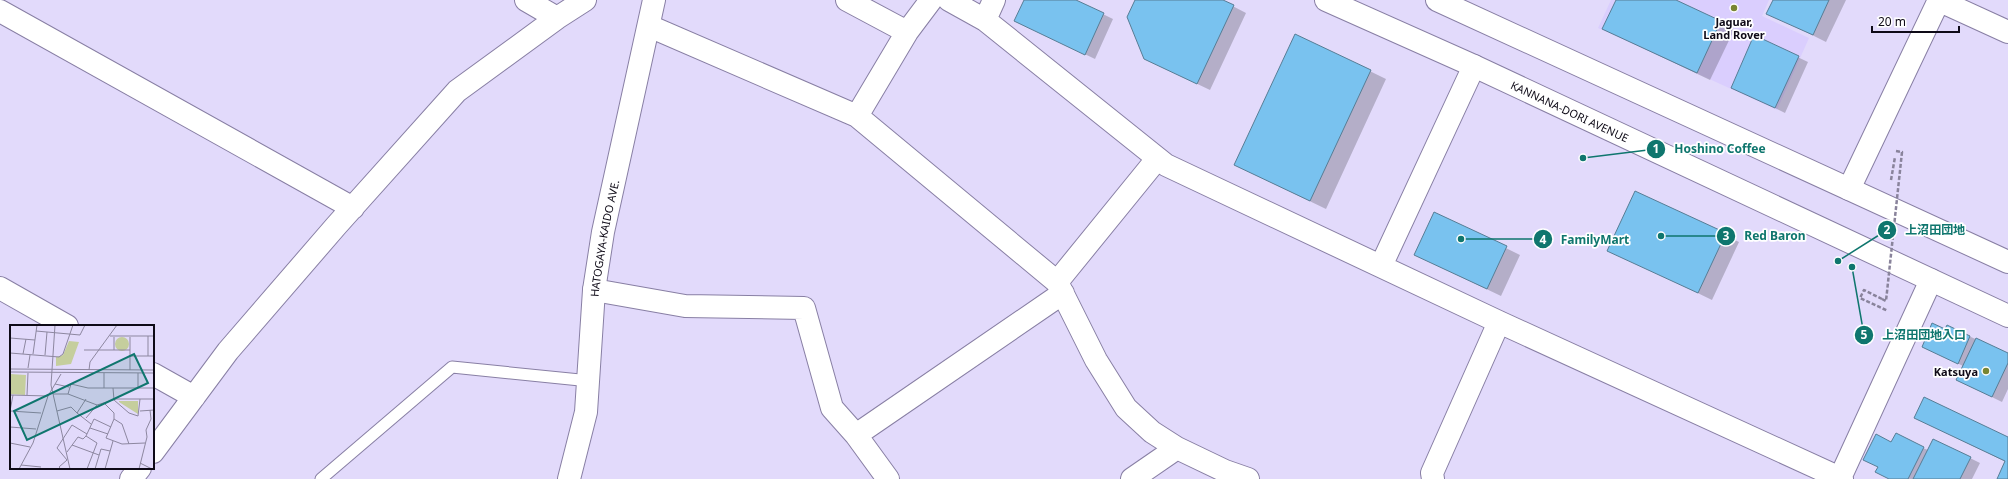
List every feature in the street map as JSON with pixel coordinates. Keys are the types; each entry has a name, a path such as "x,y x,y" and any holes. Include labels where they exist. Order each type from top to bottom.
{"street":[{"path":"526,0 557,18"},
{"path":"154,451 228,351 336,226 457,91 557,18 585,0"},
{"name":"HATOGAYA-KAIDO AVE.","path":"569,479 586,412 590,381 594,290 603,232 654,0"},
{"path":"847,0 907,32"},
{"path":"856,116 907,32 931,0"},
{"path":"949,0 985,20 1166,166 1499,322 1841,479 1931,280"},
{"path":"985,20 994,0"},
{"name":"KANNANA-DORI AVENUE","path":"1326,0 1474,66 2008,316"},
{"path":"1437,0 2008,262"},
{"path":"1849,189 1939,0 2008,32"},
{"path":"0,11 353,208"},
{"path":"649,26 856,116 1060,288 1096,360 1126,408 1152,432 1177,448 1225,471 1248,479"},
{"path":"1381,266 1474,66"},
{"path":"856,435 1060,288 1157,159"},
{"path":"0,288 65,325"},
{"path":"594,290 685,306 804,308 832,408 856,435 888,479"},
{"path":"1433,479 1432,473 1499,322"},
{"path":"154,375 194,397"},
{"path":"1132,479 1177,448"},
{"path":"131,479 139,469"}],"lane":[{"path":"321,479 452,367 590,381"}],"path":[{"path":"1875,304 1860,298 1864,290 1886,301 1902,152 1896,150 1891,180"}],"shaded area":[{"path":"1611,0 1769,0 1762,16 1809,38 1777,110 1598,28"}],"building":[{"path":"1024,0 1076,0 1104,13 1085,55 1014,21"},
{"path":"1135,0 1223,0 1234,5 1197,84 1144,59 1127,17"},
{"path":"1616,0 1676,0 1721,21 1697,73 1602,29"},
{"path":"1773,0 1829,0 1813,35 1766,14"},
{"path":"1295,34 1371,70 1310,201 1234,165"},
{"path":"1754,35 1799,56 1775,108 1731,88"},
{"path":"1635,191 1726,233 1698,293 1607,251"},
{"path":"1434,212 1507,246 1487,289 1414,255"},
{"path":"1932,323 1945,329 1947,325 1970,336 1958,364 1922,347"},
{"path":"1976,338 2008,353 2008,363 1992,397 1956,380"},
{"path":"1924,397 2008,437 2008,479 1997,479 2005,461 1914,418"},
{"path":"1896,433 1924,447 1908,479 1889,479 1875,472 1878,467 1863,460 1876,434 1891,442"},
{"path":"1933,439 1971,457 1960,479 1913,479"}],"place":[{"name":"Jaguar, Land Rover","path":"1734,8"},
{"name":"Hoshino Coffee","path":"1583,158"},
{"name":"Red Baron","path":"1661,236"},
{"name":"FamilyMart","path":"1461,239"},
{"name":"上沼田団地","path":"1838,261"},
{"name":"上沼田団地入口","path":"1852,267"},
{"name":"Katsuya","path":"1986,371"}]}
